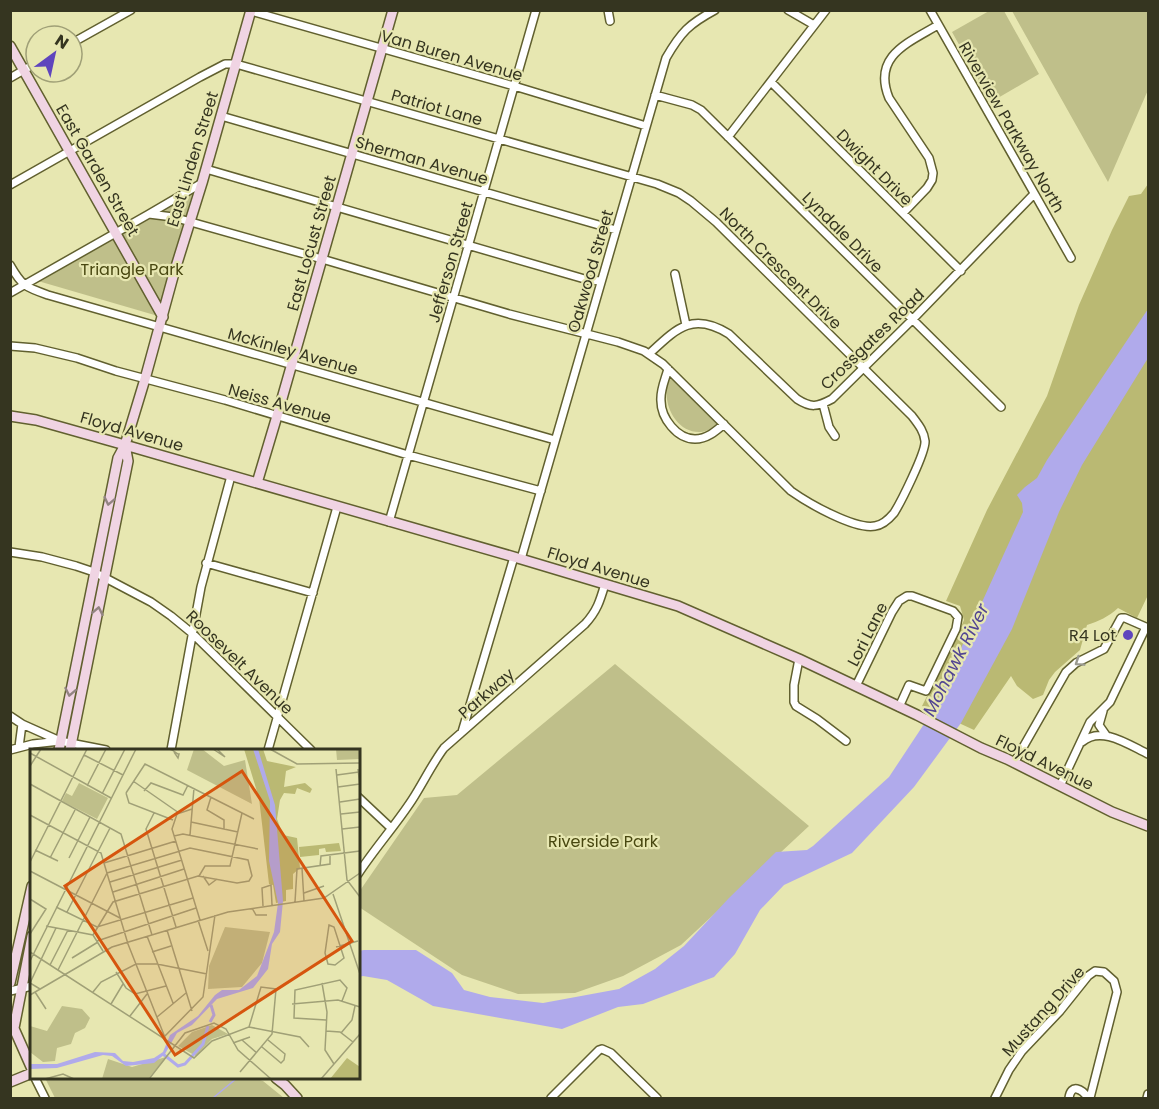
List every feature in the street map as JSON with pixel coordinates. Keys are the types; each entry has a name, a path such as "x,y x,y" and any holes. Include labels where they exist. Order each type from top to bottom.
{"street":[{"path":"84,36 131,10"},
{"name":"East Locust Street","path":"257,483 393,10"},
{"name":"Jefferson Street","path":"389,522 536,10"},
{"path":"608,10 610,21"},
{"path":"694,10 699,19"},
{"name":"Oakwood Street","path":"462,732 540,491 666,58 684,32 699,19 716,10"},
{"path":"788,10 814,25"},
{"path":"728,137 826,10"},
{"name":"Riverview Parkway North","path":"930,10 1071,258"},
{"name":"Van Buren Avenue","path":"251,11 646,126"},
{"name":"East Linden Street","path":"163,316 251,11"},
{"path":"903,213 927,188 933,173 929,158 889,98 884,76 887,65 899,48 938,25"},
{"name":"East Garden Street","path":"10,46 24,70"},
{"path":"10,185 200,77 225,64 236,64"},
{"name":"Patriot Lane","path":"236,64 631,177"},
{"path":"10,78 24,70"},
{"name":"Dwight Drive","path":"771,82 961,271"},
{"name":"East Garden Street","path":"32,84 163,316"},
{"name":"Lyndale Drive","path":"655,94 701,110 1001,407"},
{"name":"Sherman Avenue","path":"221,116 616,230"},
{"path":"206,169 588,280 601,281"},
{"name":"North Crescent Drive","path":"631,177 679,193 716,222 912,416 921,428 925,442 920,460 894,512 884,523 873,527 863,526 827,512 805,500 782,483 724,424"},
{"path":"10,293 202,183"},
{"name":"Crossgates Road","path":"686,325 696,323 720,328 796,399 806,405 823,404 832,399 912,320 1034,194"},
{"path":"149,214 189,221 618,342 649,354 668,369 724,424 706,437 696,439 687,438 669,424 663,415 661,399 668,369"},
{"path":"10,265 24,286"},
{"path":"649,354 674,332 686,325 675,274"},
{"name":"McKinley Avenue","path":"24,286 48,295 555,440"},
{"path":"60,746 118,458 125,445 163,316"},
{"name":"Neiss Avenue","path":"10,346 35,348 540,491"},
{"path":"823,404 829,427 835,436"},
{"name":"Floyd Avenue","path":"10,416 36,420 125,445 678,606 799,659 1112,812 1149,826"},
{"path":"70,747 128,461 125,445"},
{"path":"171,749 206,563 231,476"},
{"path":"268,749 337,507"},
{"name":"Roosevelt Avenue","path":"10,552 42,557 94,572 151,602 193,634 310,749"},
{"path":"206,563 313,593"},
{"name":"Parkway","path":"360,871 412,800 444,748 585,624 599,605 605,584"},
{"name":"Lori Lane","path":"856,686 899,601 912,596 953,611 958,617 956,629 926,691 909,685 899,707"},
{"path":"1014,763 1066,672 1081,660 1104,649 1121,618 1147,628 1112,699 1090,722 1060,786"},
{"path":"799,659 794,685 796,706 846,741"},
{"path":"1102,711 1099,724 1106,735"},
{"path":"10,716 60,746"},
{"path":"19,747 22,724"},
{"path":"1078,747 1088,737 1098,734 1106,735 1149,754"},
{"path":"10,750 19,747 60,746 94,749"},
{"path":"360,799 391,828"},
{"path":"10,983 30,895"},
{"path":"30,956 28,975 21,989 14,1022 30,1066"},
{"name":"Mustang Drive","path":"995,1098 1009,1070 1022,1051 1060,1011 1088,976 1095,971 1101,971 1113,978 1117,992 1089,1098"},
{"path":"12,973 28,975"},
{"path":"10,991 30,987"},
{"path":"551,1098 602,1048 611,1053 657,1098"},
{"path":"10,1082 30,1072"},
{"path":"36,1079 45,1098"},
{"path":"278,1079 297,1098"},
{"path":"1069,1096 1074,1089 1077,1089 1083,1091 1089,1098"},
{"path":"1147,1098 1149,1094"}],"green space":[{"path":"989,11 1004,11 1039,74 991,102 952,32"},
{"path":"1012,11 1148,11 1148,90 1108,182"},
{"name":"Triangle Park","path":"194,188 158,316 38,281"},
{"path":"673,375 721,422 703,432 690,431 682,426 670,411 667,402 668,383"},
{"name":"Riverside Park","path":"615,664 809,826 681,945 623,976 575,993 518,994 462,975 360,908 360,891 424,798 457,795"},
{"path":"46,1079 256,1079 263,1081 284,1098 55,1098"}],"shaded area":[{"path":"1148,184 1148,595 1137,618 1118,608 1111,614 1087,625 1080,650 1055,672 1043,695 1033,699 1017,686 1011,676 974,730 922,706 964,620 960,606 946,601 987,510 1047,396 1079,305 1112,230 1129,196 1141,194"}],"water":[{"name":"Mohawk River","path":"1148,309 1148,358 1082,465 1059,512 1012,629 961,723 914,787 852,853 784,885 760,910 735,954 714,977 643,1004 618,1007 562,1029 433,1006 387,980 360,977 360,951 416,950 452,973 464,990 490,997 543,1003 619,989 655,969 684,946 776,852 807,850 889,777 932,712 1023,512 1022,503 1017,495 1037,478"}],"waterway":[{"path":"213,1098 236,1079"}],"place":[{"name":"R4 Lot","path":"1128,635"}]}
